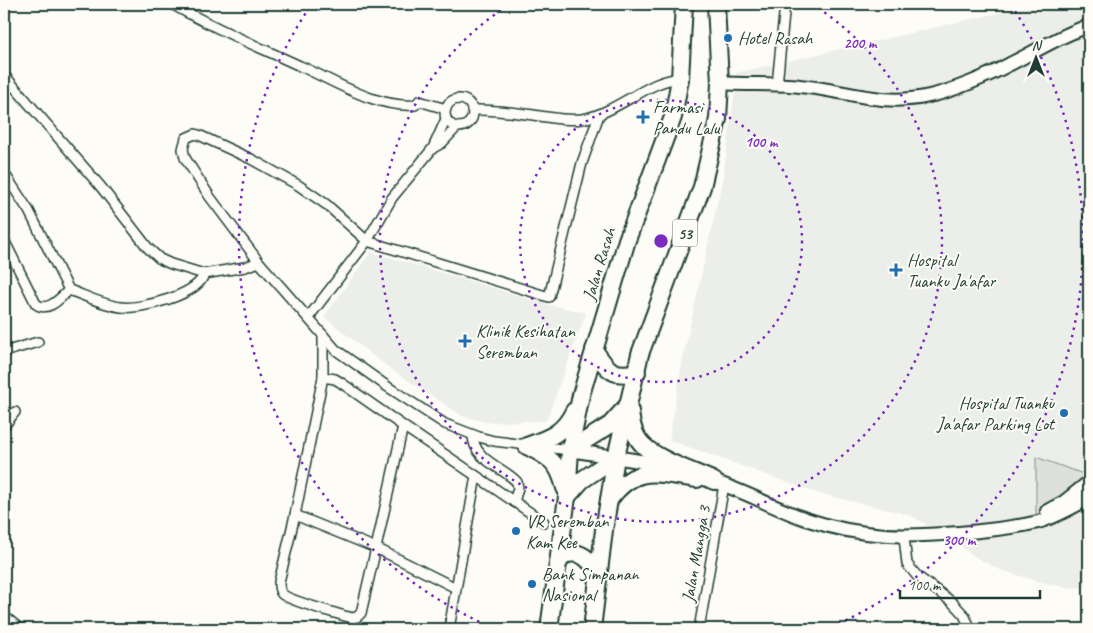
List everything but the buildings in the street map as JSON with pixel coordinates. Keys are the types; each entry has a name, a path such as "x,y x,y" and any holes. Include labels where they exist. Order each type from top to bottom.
{"highway":[{"name":"Jalan Rasah","path":"549,629 567,497 570,450 581,395 627,240 673,117 680,80 684,4"},
{"name":"53","path":"592,629 608,501 616,457 640,354 702,187 718,119 720,82 716,4"},
{"path":"594,350 605,368 612,372 628,374 637,372"},
{"path":"527,446 549,438 568,424 581,395"},
{"path":"570,450 610,425 629,404"},
{"path":"629,404 631,424 644,447 658,456 719,483"},
{"path":"527,446 554,462 561,473 567,497"},
{"path":"567,497 582,480 616,457"},
{"path":"608,501 628,479 649,473 719,483"},
{"path":"558,563 564,555 576,553 587,558 598,573"}],"street":[{"path":"777,85 785,4"},
{"path":"175,6 247,42 356,92 391,104 415,105 419,101 446,109"},
{"path":"720,82 799,86 887,100 907,100 925,97 965,84 1001,68 1058,38 1089,26"},
{"path":"4,75 154,254 171,264 204,274 245,268 259,262"},
{"path":"472,110 502,110 559,119 580,119 599,115 660,83 672,79 680,80"},
{"path":"308,318 366,241 392,198 433,148 446,119 446,109 449,103 458,99 467,102 472,110 469,123 465,126 452,126 446,119"},
{"path":"599,115 582,163 548,298 366,241 327,205 298,185 251,159 201,136 190,135 183,142 183,149 185,158 210,197 259,262 336,350 445,424 473,435 494,441 646,462 719,483 790,514 814,522 869,535 904,537 993,530 1036,523 1069,510 1089,498"},
{"path":"433,148 442,143 456,127"},
{"path":"4,173 29,211 69,290 111,305 132,308 150,305 186,292 201,282 204,274"},
{"path":"4,240 36,304 46,308 69,290"},
{"path":"323,335 323,377 279,586 279,590 284,596 352,618 357,617 361,613 403,426"},
{"path":"4,352 38,342"},
{"path":"323,377 340,382 544,522"},
{"path":"4,426 15,412"},
{"path":"473,435 474,444 484,458 517,482 518,488 514,502"},
{"path":"449,629 476,476"},
{"path":"1031,523 1035,518 1064,502 1089,482"},
{"name":"Jalan Mangga 3","path":"699,629 719,483"},
{"path":"295,515 376,548 456,588"},
{"path":"904,537 907,564 917,576 952,602 964,615 971,629"},
{"path":"4,616 20,629"}],"shaded area":[{"name":"Hospital Tuanku Ja'afar","path":"1037,4 1089,4 1089,587 1069,588 1044,583 1001,570 977,558 943,534 910,515 817,493 669,440 682,363 723,177 736,73"},
{"name":"Klinik Kesihatan Seremban","path":"371,252 547,304 586,313 546,421 487,422 462,416 385,365 324,317"},
{"path":"1036,457 1089,476 1063,502 1036,517"}],"place":[{"name":"Hotel Rasah","path":"728,38"},
{"name":"Farmasi Pandu Lalu","path":"643,117"},
{"name":"Hospital Tuanku Ja'afar","path":"896,270"},
{"name":"Klinik Kesihatan Seremban","path":"465,341"},
{"name":"Hospital Tuanku Ja'afar Parking Lot","path":"1064,413"},
{"name":"VR Seremban Kam Kee","path":"516,531"},
{"name":"Bank Simpanan Nasional","path":"532,584"}]}
